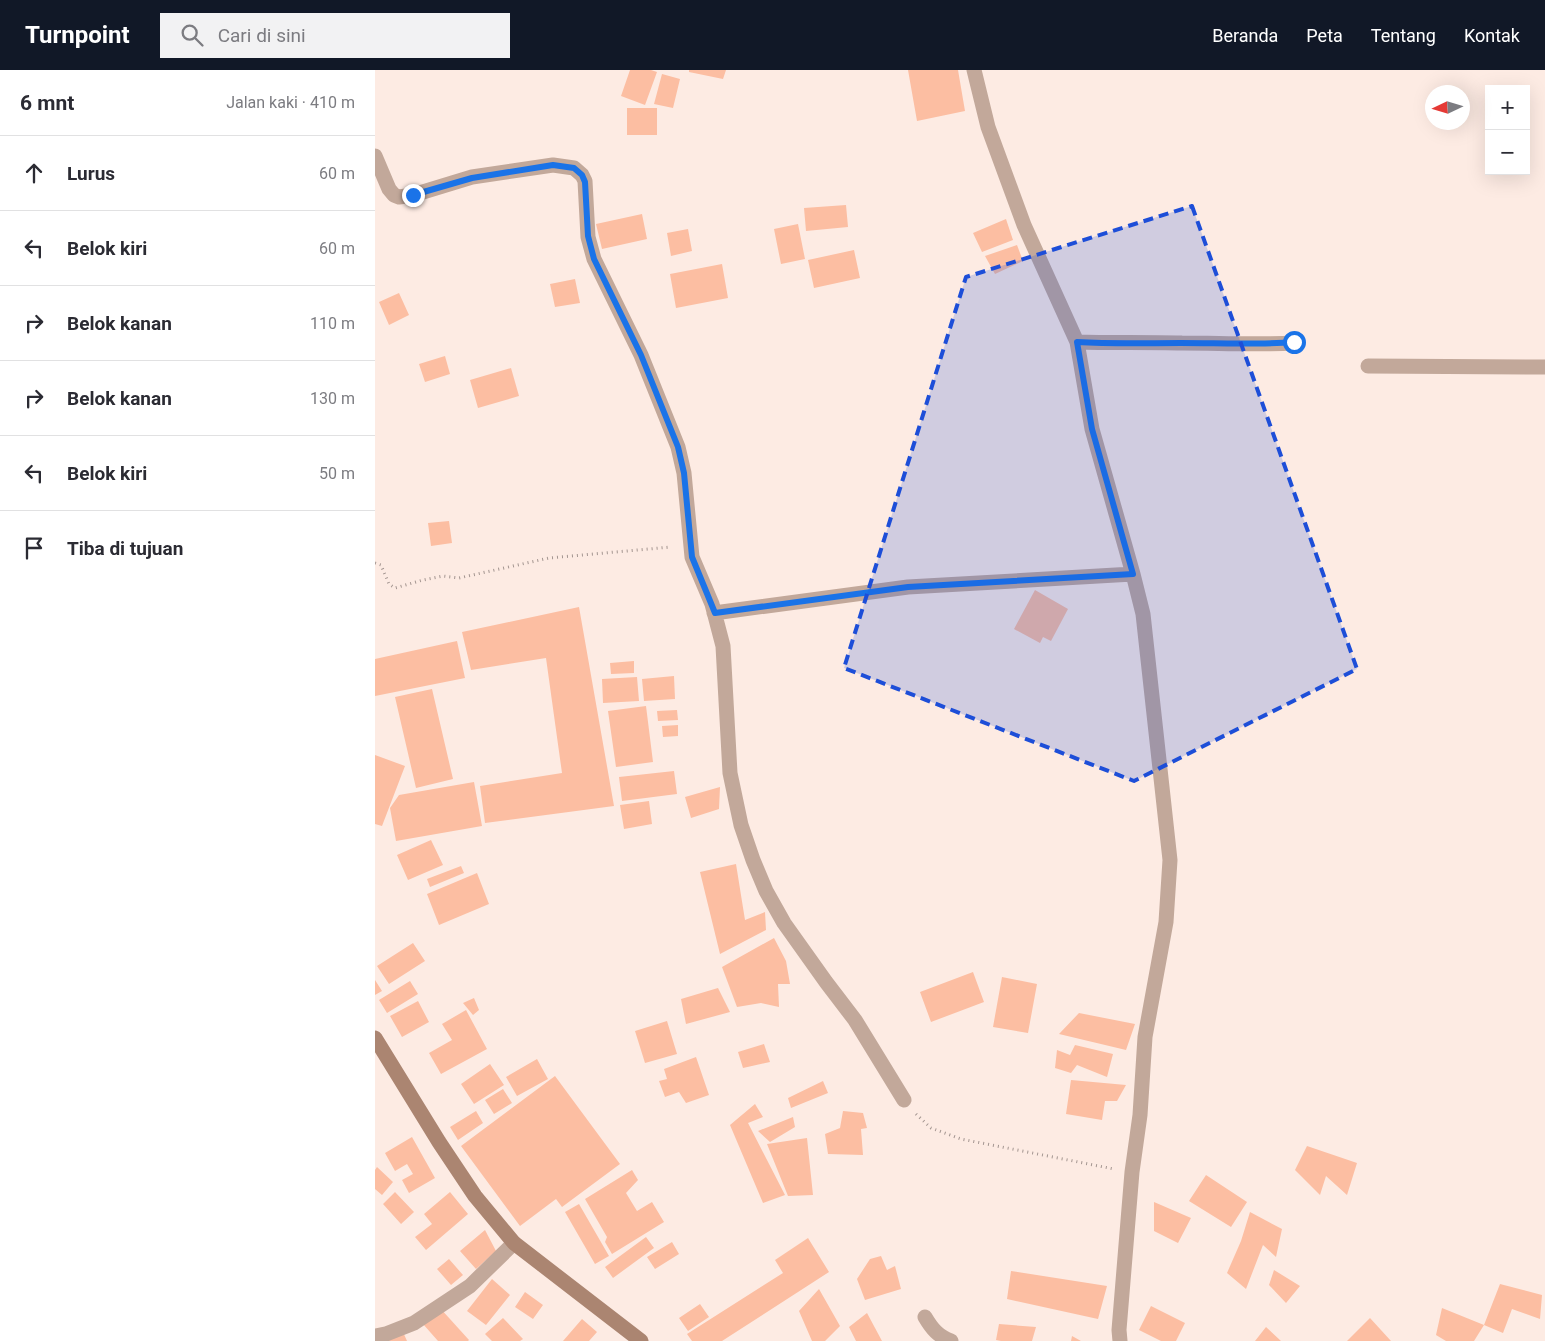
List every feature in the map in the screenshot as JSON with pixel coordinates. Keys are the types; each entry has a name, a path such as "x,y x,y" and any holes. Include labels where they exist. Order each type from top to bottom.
{"main road":[{"path":"375,1038 439,1142 475,1196 514,1244 641,1341"}],"street":[{"path":"974,70 988,127 1024,225 1077,342 1092,429 1143,614 1170,860 1166,922 1145,1037 1119,1330 1120,1341"},
{"path":"375,156 389,188 394,195 399,197 413,195 472,178 553,165 574,168 582,175 585,182 588,236 594,259 641,355 678,447 684,473 692,557 715,613 723,646 730,773 741,825 753,860 766,891 784,922 855,1020 904,1100"},
{"path":"1077,342 1121,344 1267,344 1294,342"},
{"path":"1368,366 1545,367"},
{"path":"715,613 908,587 1133,574"},
{"path":"375,1336 386,1334 413,1323 471,1286 514,1244"},
{"path":"925,1317 932,1329 941,1337 951,1341"}],"path":[{"path":"375,563 381,565 389,584 395,588 443,576 459,578 549,558 691,545"},
{"path":"904,1100 931,1128 961,1139 1132,1172"}],"highlighted area":[{"path":"1192,206 1357,669 1134,781 844,668 966,277"}],"building":[{"path":"630,70 651,70 657,72 645,105 621,96"},
{"path":"689,70 726,70 723,79 689,72"},
{"path":"908,70 958,70 965,111 917,121"},
{"path":"662,74 680,79 673,108 654,104"},
{"path":"627,108 657,108 657,135 627,135"},
{"path":"846,205 848,227 806,231 804,208"},
{"path":"642,214 647,239 602,249 596,224"},
{"path":"1006,219 1013,240 982,252 973,233"},
{"path":"798,224 805,259 781,264 774,229"},
{"path":"688,229 692,251 671,256 667,233"},
{"path":"1017,245 1023,261 995,274 985,256"},
{"path":"854,250 860,278 814,288 808,260"},
{"path":"722,264 728,298 676,308 670,274"},
{"path":"575,279 580,303 555,307 550,284"},
{"path":"399,293 409,315 389,325 379,302"},
{"path":"445,356 450,374 425,382 419,364"},
{"path":"511,368 519,396 478,408 470,380"},
{"path":"449,521 452,543 431,546 428,523"},
{"path":"1035,590 1068,609 1051,641 1043,637 1040,643 1014,629"},
{"path":"579,607 614,806 485,823 480,786 562,773 546,658 471,670 462,632"},
{"path":"457,641 465,678 375,696 375,659"},
{"path":"634,661 634,673 611,674 610,663"},
{"path":"674,676 675,699 644,701 642,679"},
{"path":"637,677 639,701 603,703 602,679"},
{"path":"432,689 453,779 416,788 395,697"},
{"path":"646,706 653,762 616,767 608,711"},
{"path":"677,710 678,720 658,721 657,711"},
{"path":"678,725 678,736 663,737 662,726"},
{"path":"375,755 405,766 382,826 375,824"},
{"path":"674,771 677,794 622,801 619,777"},
{"path":"474,782 482,826 396,841 390,808 399,795"},
{"path":"720,787 719,809 691,818 685,797"},
{"path":"649,801 652,824 624,829 620,805"},
{"path":"431,840 443,865 408,880 397,855"},
{"path":"736,864 745,920 765,912 766,930 720,954 700,872"},
{"path":"461,866 464,873 430,887 427,879"},
{"path":"477,873 489,904 439,925 427,894"},
{"path":"774,938 786,961 790,984 778,984 779,1007 761,1003 737,1007 722,967"},
{"path":"413,943 425,961 389,984 377,966"},
{"path":"973,972 984,1002 931,1022 920,992"},
{"path":"1002,977 1037,984 1028,1033 993,1027"},
{"path":"375,980 382,991 375,995"},
{"path":"410,981 418,994 387,1013 379,1000"},
{"path":"718,988 730,1012 686,1024 681,999"},
{"path":"474,998 479,1010 473,1015 463,1003"},
{"path":"418,1001 429,1022 402,1037 390,1016"},
{"path":"466,1010 487,1049 441,1074 429,1053 452,1040 442,1024"},
{"path":"1079,1013 1135,1024 1126,1050 1059,1034"},
{"path":"667,1021 677,1054 645,1063 635,1031"},
{"path":"764,1044 770,1062 743,1068 738,1052"},
{"path":"1075,1045 1113,1054 1107,1077 1077,1065 1071,1073 1055,1068 1057,1050 1070,1055"},
{"path":"696,1057 709,1095 686,1103 679,1092 665,1097 659,1081 667,1079 664,1069"},
{"path":"537,1059 548,1079 517,1096 506,1077"},
{"path":"490,1064 504,1085 474,1104 461,1084"},
{"path":"555,1076 620,1164 562,1207 556,1199 520,1226 461,1146"},
{"path":"1071,1080 1126,1085 1117,1101 1105,1101 1102,1120 1066,1114"},
{"path":"823,1081 828,1093 791,1108 788,1098"},
{"path":"503,1089 512,1103 494,1114 485,1100"},
{"path":"755,1104 763,1117 748,1123 785,1195 763,1203 730,1125"},
{"path":"476,1111 483,1123 458,1140 450,1127"},
{"path":"843,1111 863,1113 867,1128 861,1129 863,1155 828,1154 825,1134 840,1128"},
{"path":"793,1117 795,1127 770,1142 758,1131"},
{"path":"412,1137 435,1178 409,1193 402,1180 413,1174 407,1164 395,1171 385,1153"},
{"path":"807,1138 813,1195 788,1196 767,1144"},
{"path":"1307,1146 1357,1163 1347,1195 1326,1176 1320,1195 1295,1170"},
{"path":"377,1167 393,1182 382,1195 375,1189 375,1170"},
{"path":"632,1170 638,1180 626,1193 637,1211 652,1202 664,1222 612,1254 605,1242 607,1237 585,1199"},
{"path":"1206,1175 1247,1202 1231,1227 1189,1201"},
{"path":"395,1192 414,1212 401,1224 383,1204"},
{"path":"450,1192 468,1214 426,1250 415,1237 432,1224 424,1214"},
{"path":"1154,1202 1191,1218 1178,1243 1154,1231"},
{"path":"579,1204 609,1256 595,1264 565,1212"},
{"path":"1250,1212 1282,1229 1276,1257 1263,1245 1246,1289 1227,1273 1241,1241"},
{"path":"485,1230 496,1251 476,1269 460,1251"},
{"path":"646,1237 654,1248 613,1278 605,1267"},
{"path":"808,1238 829,1272 722,1341 692,1341 687,1334 783,1273 775,1260"},
{"path":"672,1242 679,1254 655,1269 647,1257"},
{"path":"881,1256 887,1270 895,1266 901,1289 865,1300 857,1279 870,1259"},
{"path":"449,1259 463,1275 451,1285 437,1269"},
{"path":"1274,1270 1300,1286 1286,1303 1269,1285"},
{"path":"1011,1271 1107,1286 1098,1319 1007,1299"},
{"path":"492,1279 510,1295 486,1325 467,1311"},
{"path":"1500,1284 1542,1295 1540,1319 1512,1309 1503,1333 1484,1325"},
{"path":"819,1289 840,1326 825,1341 812,1341 799,1311"},
{"path":"525,1292 543,1305 533,1319 515,1307"},
{"path":"700,1304 709,1317 688,1331 679,1318"},
{"path":"1151,1306 1185,1323 1176,1341 1161,1341 1139,1330"},
{"path":"440,1308 468,1341 438,1341 423,1324"},
{"path":"1442,1308 1484,1325 1474,1341 1446,1341 1436,1335"},
{"path":"867,1313 882,1341 856,1341 849,1327"},
{"path":"503,1318 523,1339 520,1341 492,1341 485,1334"},
{"path":"1370,1318 1391,1341 1347,1341"},
{"path":"582,1319 597,1332 589,1341 563,1341"},
{"path":"999,1324 1036,1327 1032,1341 996,1340"},
{"path":"1266,1327 1281,1341 1255,1341"},
{"path":"403,1332 407,1341 383,1341"},
{"path":"1072,1336 1081,1341 1071,1341"}],"route":[{"path":"413,195 472,178 553,165 574,168 582,175 585,182 588,236 594,259 641,355 678,447 684,473 692,557 715,613 908,587 1133,574 1092,429 1077,342 1121,344 1267,344 1294,342"}]}
